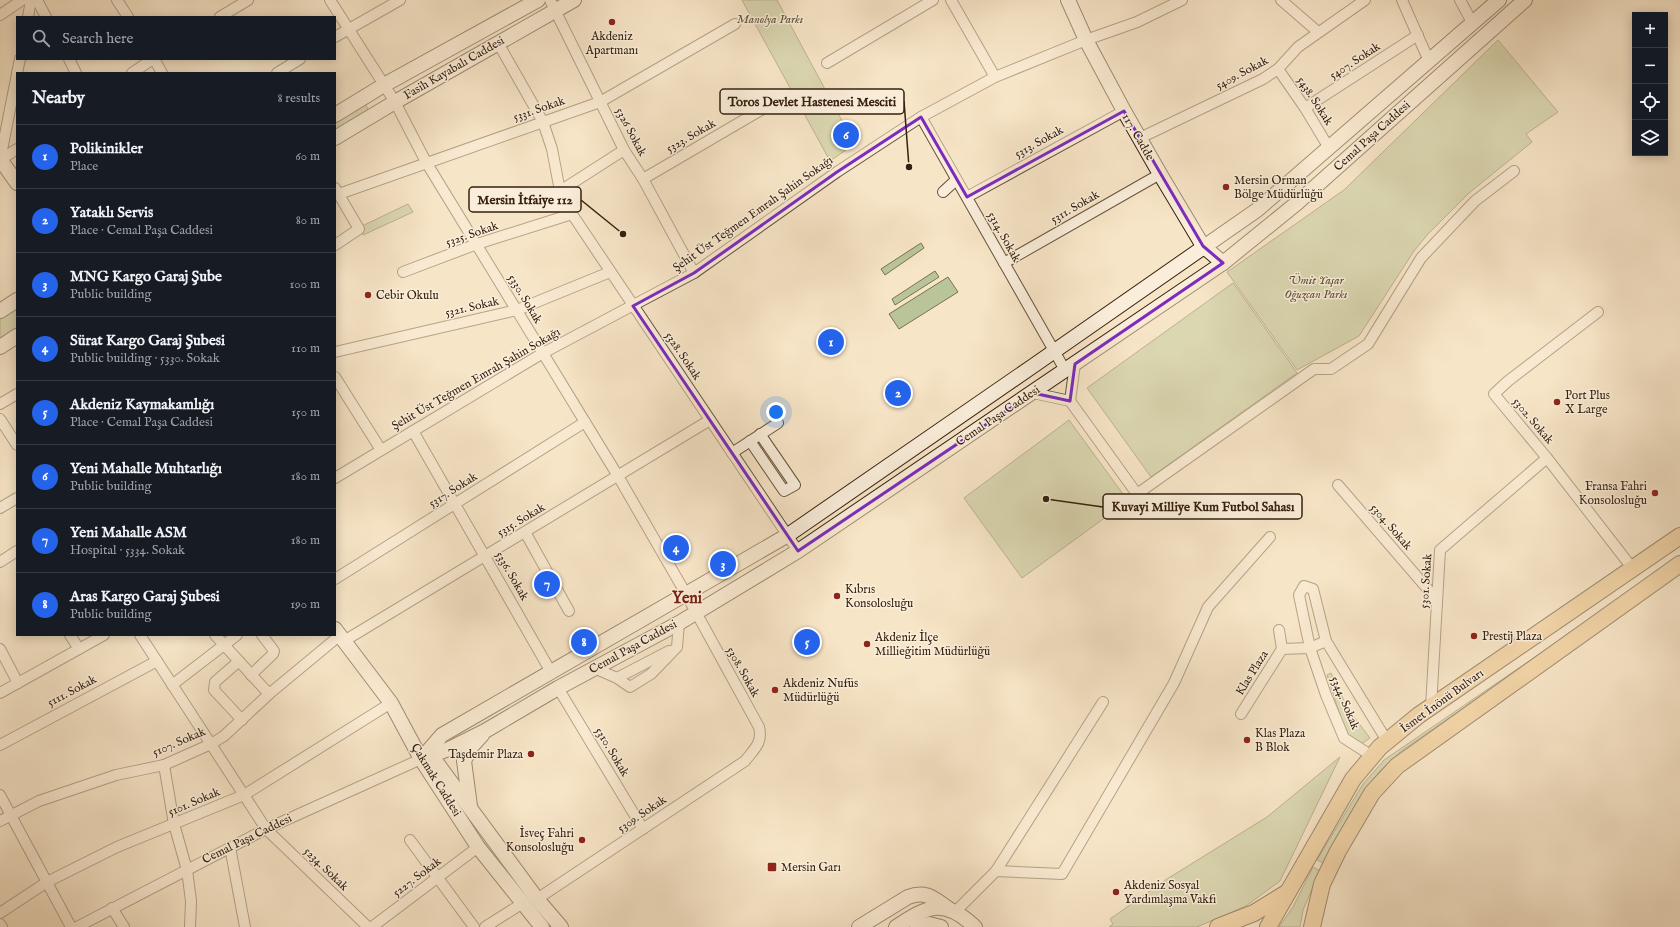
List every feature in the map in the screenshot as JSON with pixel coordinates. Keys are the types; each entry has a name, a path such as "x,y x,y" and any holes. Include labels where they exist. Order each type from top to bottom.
{"main road":[{"name":"Fasih Kayabalı Caddesi","path":"336,115 384,85 538,0"},
{"name":"Fasih Kayabalı Caddesi","path":"336,137 498,43 553,5 574,0"},
{"name":"117. Cadde","path":"1068,0 1086,40 1160,174 1203,246 1223,264"},
{"name":"Cemal Paşa Caddesi","path":"429,758 442,735 788,535 1256,210 1499,0"},
{"name":"Cemal Paşa Caddesi","path":"429,758 485,731 558,688 679,623 798,551 1223,264 1297,203 1525,0"},
{"path":"0,160 16,182"},
{"path":"0,311 16,301"},
{"path":"0,347 16,337"},
{"name":"İsmet İnönü Bulvarı","path":"1268,927 1353,779 1387,741 1431,707 1680,536"},
{"path":"1312,927 1322,884 1338,851 1372,793 1397,766 1680,564"},
{"name":"Çakmak Caddesi","path":"340,636 391,703 429,758 470,808 537,899 561,927"},
{"name":"Çakmak Caddesi","path":"470,808 464,761 471,747 485,731"},
{"name":"Çakmak Caddesi","path":"429,758 478,847 542,927"},
{"path":"1218,927 1254,913 1290,891"},
{"path":"859,927 916,894 927,894 964,917 975,927"},
{"path":"896,927 930,907 952,910"},
{"path":"917,927 929,924 941,927"}],"street":[{"path":"0,15 22,0"},
{"path":"28,16 31,0"},
{"path":"37,0 45,16"},
{"path":"117,0 127,16"},
{"path":"222,16 248,0"},
{"name":"5330. Sokak","path":"330,0 395,102 426,162 618,476 695,612"},
{"path":"336,36 400,0"},
{"path":"827,63 933,0"},
{"path":"951,0 995,77"},
{"name":"Şehit Üst Teğmen Emrah Şahin Sokağı","path":"336,477 543,353 694,273 837,172 921,117 995,77 1086,40 1137,22 1182,0"},
{"path":"1281,0 1318,32"},
{"path":"1402,0 1429,61"},
{"path":"1460,0 1473,24"},
{"name":"5409. Sokak","path":"1140,138 1263,79 1278,69 1298,47 1359,2"},
{"name":"5326 Sokak","path":"553,5 624,150 643,179 694,273"},
{"name":"5331. Sokak","path":"337,191 600,102 735,24"},
{"name":"5407. Sokak","path":"1305,108 1418,35"},
{"name":"5328. Sokak","path":"498,43 543,122 552,149 560,191 572,214 798,551"},
{"path":"17,72 20,60"},
{"path":"70,60 76,72"},
{"path":"134,72 152,60"},
{"path":"154,60 161,72"},
{"path":"279,72 298,60"},
{"name":"5438. Sokak","path":"1278,69 1305,108 1329,148"},
{"path":"0,160 16,79"},
{"name":"5323. Sokak","path":"643,179 773,103"},
{"name":"5313. Sokak","path":"967,197 1124,111"},
{"name":"5314. Sokak","path":"921,117 1054,351 1070,367"},
{"path":"0,160 16,150"},
{"path":"560,191 624,150"},
{"path":"1070,367 1070,400 1137,494 1314,369 1331,369 1368,344 1421,258 1475,201 1514,171"},
{"name":"5311. Sokak","path":"1004,263 1160,174"},
{"path":"943,192 956,180"},
{"path":"336,244 359,229 337,191"},
{"name":"5325. Sokak","path":"403,272 477,244 572,214"},
{"name":"5321. Sokak","path":"336,352 517,310 610,272"},
{"name":"5302. Sokak","path":"1598,312 1508,381 1494,394 1547,458 1633,569"},
{"path":"336,379 382,450"},
{"path":"1032,393 1070,400"},
{"path":"0,404 16,395"},
{"path":"0,419 16,443"},
{"name":"5315. Sokak","path":"340,636 486,556 710,420"},
{"name":"5317. Sokak","path":"336,578 585,422"},
{"path":"732,452 778,423"},
{"name":"5336. Sokak","path":"413,431 486,556 551,672"},
{"path":"750,441 784,491 795,485 760,434"},
{"name":"5301. Sokak","path":"1431,707 1440,550 1547,458"},
{"name":"5304. Sokak","path":"1338,485 1432,594 1437,604"},
{"path":"0,508 16,499"},
{"path":"525,532 568,611"},
{"path":"996,871 1062,874 1174,683 1208,607 1270,537"},
{"path":"0,562 16,553"},
{"name":"5344. Sokak","path":"1372,756 1344,738 1326,695 1310,648 1299,595 1304,586 1313,589 1326,641 1387,741"},
{"name":"5308. Sokak","path":"695,612 759,727 761,736 758,745"},
{"path":"594,668 617,678 630,687 651,674 677,647 679,623"},
{"path":"1279,630 1282,649"},
{"path":"71,636 78,649"},
{"path":"0,693 102,636"},
{"name":"5234. Sokak","path":"141,636 266,829 368,927"},
{"path":"216,636 270,694"},
{"path":"172,685 236,636"},
{"path":"251,675 273,654 274,651 263,636"},
{"name":"5107. Sokak","path":"0,821 39,801 116,775 164,765 211,744 224,736 270,694 340,636"},
{"path":"1310,648 1326,641"},
{"path":"617,678 677,647"},
{"name":"Klas Plaza","path":"1241,714 1282,649 1310,648"},
{"path":"0,649 18,683"},
{"name":"5111. Sokak","path":"0,745 157,661"},
{"path":"239,662 215,682 214,690 242,720"},
{"name":"5310. Sokak","path":"558,688 643,829"},
{"path":"952,910 996,871 1103,702"},
{"name":"5101. Sokak","path":"0,912 47,882 117,847 244,795 391,703"},
{"name":"5309. Sokak","path":"537,899 745,761 758,745"},
{"name":"Cemal Paşa Caddesi","path":"77,927 266,829 429,758"},
{"path":"164,765 174,824 187,870 190,901 190,927"},
{"path":"0,795 71,927"},
{"path":"410,840 474,927"},
{"path":"230,847 245,927"},
{"name":"5227. Sokak","path":"372,927 478,847"},
{"path":"486,927 523,903"},
{"path":"112,908 124,927"}],"highlighted area":[{"path":"1124,111 1203,246 1223,263 1075,364 1070,401 1033,393 798,551 633,306 694,273 837,172 921,117 967,197"}],"green space":[{"name":"Manolya Parkı","path":"742,0 777,0 847,130 836,137 846,150 830,161"},
{"name":"Ümit Yaşar Oğuzcan Parkı","path":"1498,40 1558,112 1526,134 1532,142 1469,193 1428,234 1414,251 1359,336 1297,370 1227,272 1344,190"},
{"path":"364,102 371,114 336,135 336,118"},
{"path":"408,204 413,212 363,235 362,226"},
{"path":"921,243 924,248 885,275 881,269"},
{"path":"935,271 939,277 895,305 892,299"},
{"path":"948,277 958,292 899,329 889,314"},
{"path":"1233,283 1297,373 1151,477 1087,388"},
{"path":"16,305 16,332 0,342 0,315"},
{"path":"1069,420 1128,501 1022,578 964,498"},
{"path":"1680,558 1400,752 1382,769 1366,788 1323,863 1317,860 1363,784 1384,760"},
{"path":"1331,673 1348,709 1370,738 1360,745 1346,733 1327,675"},
{"path":"1340,757 1280,881 1246,906 1197,927 1109,927 1113,924 1110,919 1167,879 1267,817"},
{"path":"1313,867 1320,871 1303,910 1300,927 1279,927 1293,907"}],"place":[{"name":"Akdeniz Apartmanı","path":"612,22"},
{"name":"Yeni Mahalle Muhtarlığı","path":"846,135"},
{"name":"Toros Devlet Hastenesi Mesciti","path":"909,167"},
{"name":"Mersin Orman Bölge Müdürlüğü","path":"1226,187"},
{"name":"Mersin İtfaiye 112","path":"623,234"},
{"name":"Cebir Okulu","path":"368,295"},
{"name":"Polikinikler","path":"831,342"},
{"name":"Yataklı Servis","path":"898,393"},
{"name":"Port Plus X Large","path":"1557,402"},
{"name":"Fransa Fahri Konsolosluğu","path":"1655,493"},
{"name":"Kuvayi Milliye Kum Futbol Sahası","path":"1046,499"},
{"name":"Sürat Kargo Garaj Şubesi","path":"676,548"},
{"name":"MNG Kargo Garaj Şube","path":"723,564"},
{"name":"Yeni Mahalle ASM","path":"547,584"},
{"name":"Kıbrıs Konsolosluğu","path":"837,596"},
{"name":"Prestij Plaza","path":"1474,636"},
{"name":"Aras Kargo Garaj Şubesi","path":"584,642"},
{"name":"Akdeniz Kaymakamlığı","path":"807,642"},
{"name":"Akdeniz İlçe Millieğitim Müdürlüğü","path":"867,644"},
{"name":"Akdeniz Nufüs Müdürlüğü","path":"775,690"},
{"name":"Klas Plaza B Blok","path":"1247,740"},
{"name":"Taşdemir Plaza","path":"531,754"},
{"name":"İsveç Fahri Konsolosluğu","path":"582,840"},
{"name":"Mersin Garı","path":"772,867"},
{"name":"Akdeniz Sosyal Yardımlaşma Vakfı","path":"1116,892"}],"district":[{"name":"Yeni","path":"687,599"}]}
